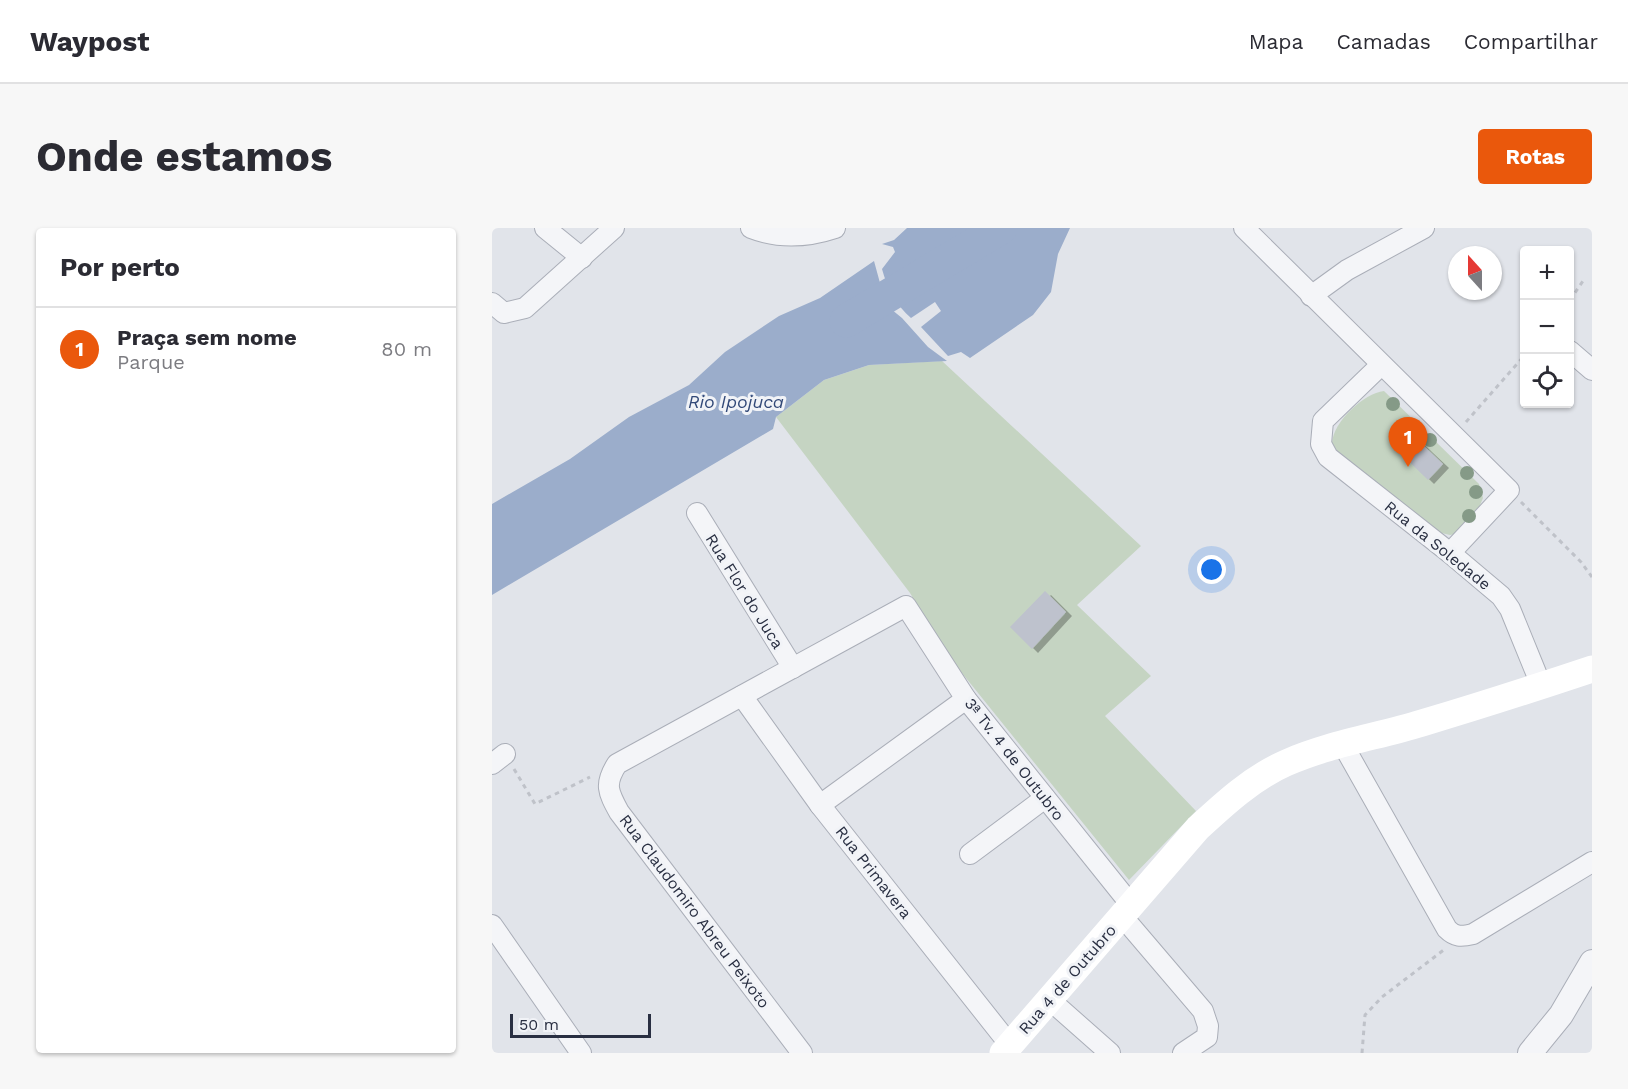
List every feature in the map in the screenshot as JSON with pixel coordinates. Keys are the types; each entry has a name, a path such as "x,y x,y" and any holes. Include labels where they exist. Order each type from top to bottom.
{"main road":[{"name":"Rua 4 de Outubro","path":"1007,1049 1198,828 1265,774 1286,763 1342,743 1420,724 1592,669"}],"street":[{"path":"545,228 582,258"},
{"path":"492,303 504,313 514,313 525,308 614,228"},
{"path":"751,228 788,236 815,235 835,228"},
{"path":"1244,228 1509,490 1450,553"},
{"path":"1311,296 1347,270 1424,228"},
{"path":"1573,354 1592,370"},
{"name":"Rua da Soledade","path":"1381,365 1323,421 1321,444 1328,457 1501,596 1510,609 1541,686"},
{"name":"Rua Flor do Juca","path":"697,513 793,668"},
{"name":"3ª Tv. 4 de Outubro","path":"793,668 906,606 966,699 1045,798 1203,1011 1208,1026 1207,1037 1183,1053"},
{"path":"617,764 793,668"},
{"name":"Rua Primavera","path":"741,696 820,805 1007,1049"},
{"path":"820,805 966,699"},
{"path":"1342,743 1447,929 1467,936 1592,862"},
{"name":"Rua Claudomiro Abreu Peixoto","path":"617,764 608,777 610,795 619,812 802,1053"},
{"path":"970,854 1045,798"},
{"path":"492,925 581,1053"},
{"path":"1530,1053 1589,975"},
{"path":"1050,1000 1110,1053"}],"path":[{"path":"1574,293 1583,281"},
{"path":"1453,436 1520,361"},
{"path":"1509,490 1581,562 1592,577"},
{"path":"499,759 535,804 617,764"},
{"path":"1362,1053 1365,1015 1382,997 1467,936"}],"green space":[{"path":"942,361 1141,546 1077,605 1151,676 1105,716 1196,811 1129,880 949,657 910,593 776,417 824,380 869,365"},
{"path":"1384,391 1479,484 1483,498 1475,517 1460,533 1450,535 1433,531 1336,451 1332,443 1338,426 1344,418 1359,403"}],"water":[{"path":"907,228 1070,228 1058,254 1051,292 1033,315 970,358 961,352 948,356 921,327 941,311 935,302 911,318 901,308 890,290 882,269 895,252 893,247 882,244 894,240"},
{"name":"Rio Ipojuca","path":"874,261 886,305 902,318 928,347 947,361 869,365 824,380 776,417 773,429 492,595 492,504 570,459 629,417 689,385 725,352 779,316 820,298"}],"building":[{"path":"1408,431 1443,464 1428,480 1395,448"},
{"path":"1045,591 1066,612 1032,649 1010,627"}],"waterway":[{"name":"Rio Ipojuca","path":"846,321 1001,228"}],"place":[{"name":"Praça sem nome","path":"1408,467"}]}
